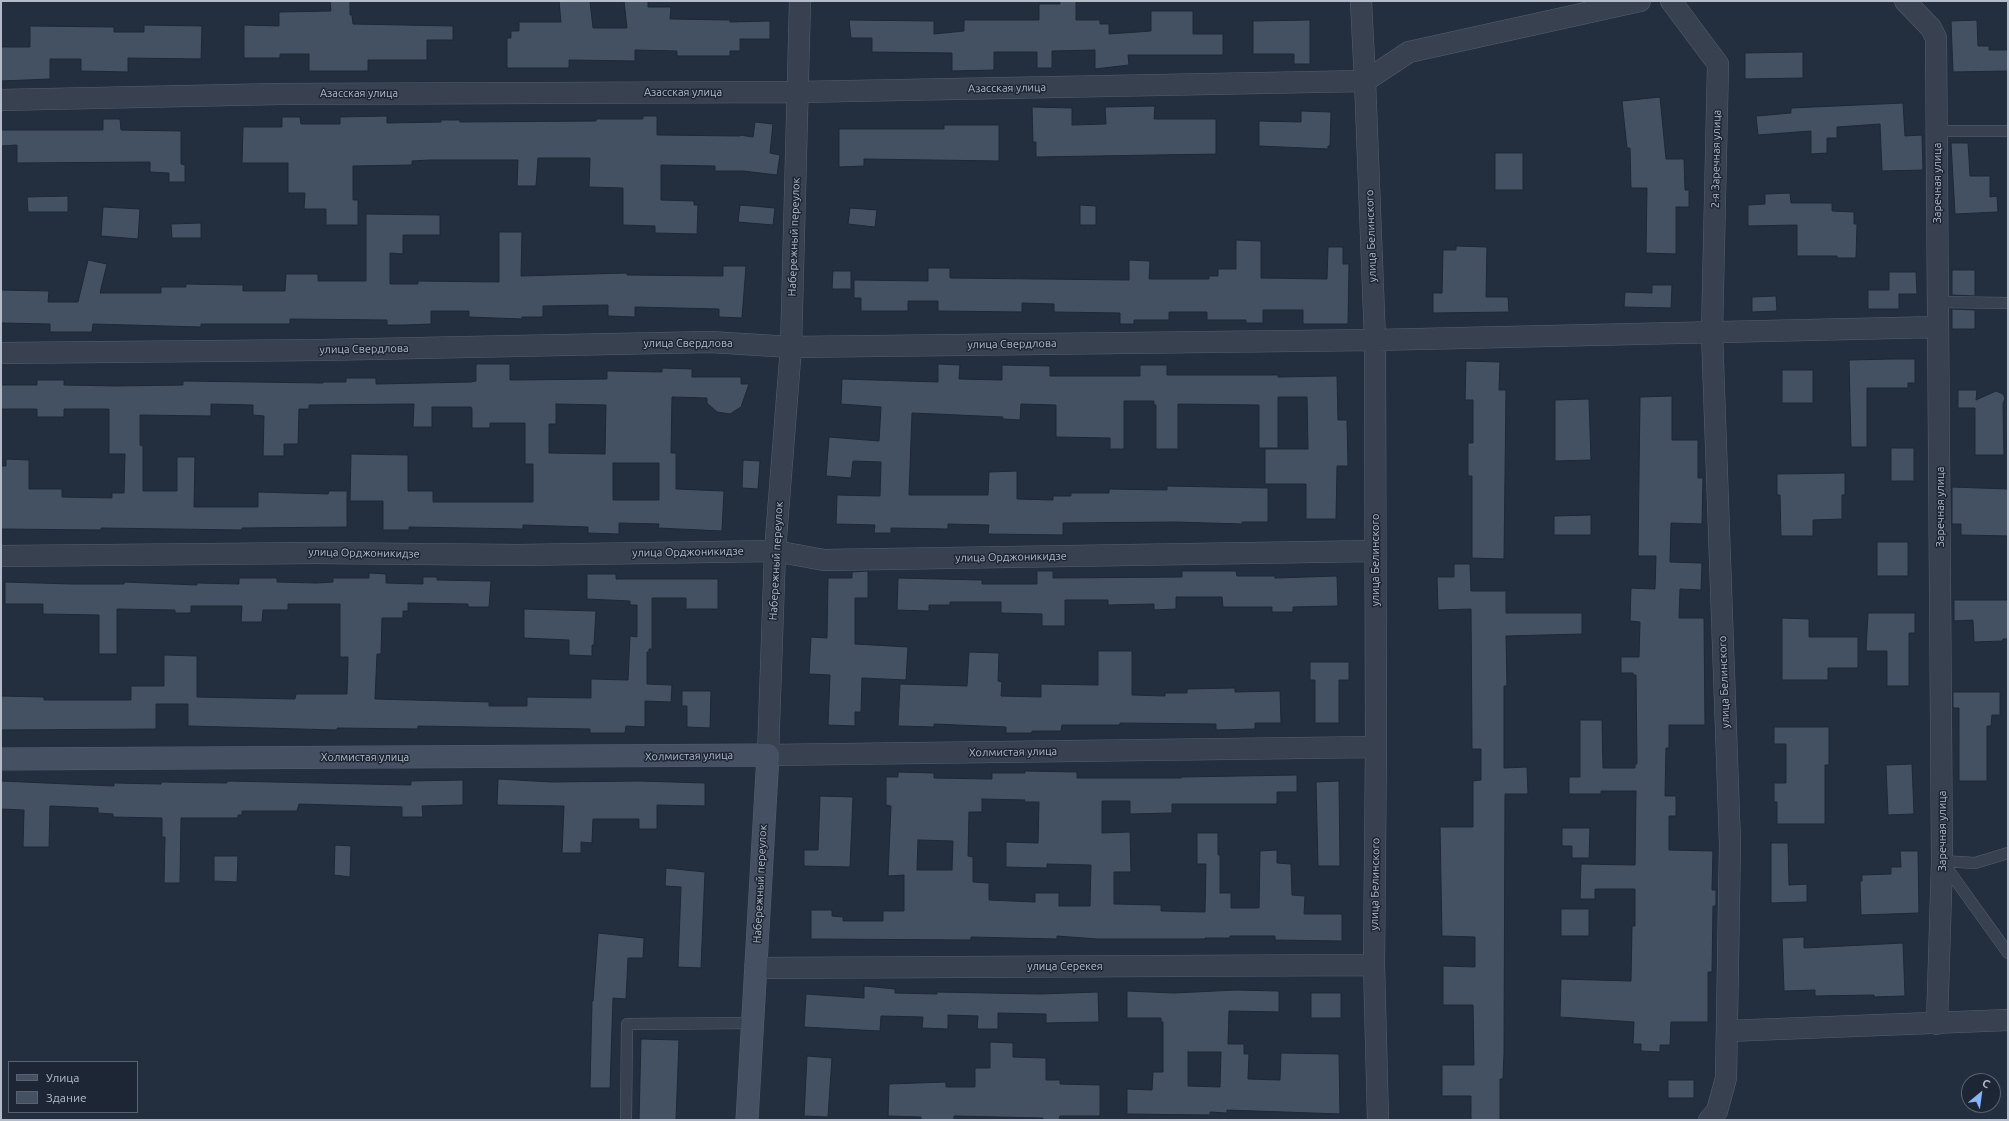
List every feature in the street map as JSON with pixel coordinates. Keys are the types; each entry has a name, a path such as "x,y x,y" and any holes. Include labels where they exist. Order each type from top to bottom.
{"street":[{"name":"Набережный переулок","path":"747,1120 768,755 775,551 791,347 800,1"},
{"name":"улица Белинского","path":"1360,1 1365,82 1375,340 1374,551 1376,747 1374,965 1378,1120"},
{"path":"1365,82 1409,52 1640,1"},
{"name":"2-я Заречная улица","path":"1670,1 1718,64 1712,333"},
{"name":"Заречная улица","path":"1905,1 1931,28 1936,38 1942,861 1937,1024"},
{"name":"Азасская улица","path":"1,100 279,94 798,92 1365,82"},
{"name":"улица Свердлова","path":"1,353 321,350 710,342 791,347 1375,340 1938,327"},
{"name":"улица Белинского","path":"1709,1120 1717,1110 1726,1078 1730,844 1712,333"},
{"name":"улица Орджоникидзе","path":"1,556 307,553 519,555 775,551 824,560 1374,551"},
{"name":"Холмистая улица","path":"1,759 768,755 1376,747"},
{"name":"улица Серекея","path":"755,968 1374,965"},
{"path":"1727,1031 1937,1024 2008,1020"}],"lane":[{"path":"1937,131 2008,132"},
{"path":"1938,302 2008,303"},
{"path":"1942,861 1975,863 2008,853"},
{"path":"1942,861 2008,953"},
{"path":"626,1120 627,1024 752,1023"}],"building":[{"path":"330,1 350,1 350,15 352,15 353,24 453,26 453,40 427,40 427,60 368,60 368,71 309,71 309,54 280,54 280,58 244,58 244,25 279,26 279,12 331,11"},
{"path":"559,1 590,1 593,28 627,28 624,1 648,1 648,7 671,7 670,19 730,20 730,22 770,21 770,39 740,39 740,51 730,51 730,56 677,56 677,51 635,50 635,61 569,60 569,68 507,68 507,38 511,38 511,31 519,31 519,22 561,22"},
{"path":"1060,1 1076,1 1076,20 1100,20 1100,24 1109,24 1109,34 1151,31 1151,11 1193,11 1193,34 1223,34 1223,55 1128,55 1129,65 1095,69 1095,50 1052,51 1052,68 1037,68 1037,52 994,52 994,70 952,71 952,53 872,52 872,38 851,38 849,20 934,21 934,34 964,31 964,20 1039,20 1039,4 1060,4"},
{"path":"1310,20 1310,64 1294,64 1294,54 1253,54 1253,21"},
{"path":"1977,20 1978,46 1989,46 1989,50 2008,50 2008,71 1953,72 1951,21"},
{"path":"144,25 202,26 201,59 128,58 128,72 81,71 81,59 50,59 50,79 1,81 1,47 30,47 30,26 114,27 114,32 144,32"},
{"path":"1803,52 1803,78 1745,79 1745,53"},
{"path":"1660,97 1666,159 1684,159 1685,190 1689,190 1689,207 1676,207 1676,254 1646,253 1647,188 1631,188 1630,148 1627,148 1622,101"},
{"path":"1903,103 1905,136 1922,135 1923,170 1882,171 1880,124 1837,127 1837,138 1827,138 1827,153 1811,154 1811,131 1758,135 1756,116 1791,113 1791,108"},
{"path":"1155,106 1154,119 1216,119 1216,154 1036,157 1036,142 1033,142 1032,107 1072,108 1072,125 1106,124 1105,107"},
{"path":"1301,111 1331,112 1330,146 1328,146 1328,149 1259,146 1259,121 1301,122"},
{"path":"387,116 387,123 441,122 441,120 460,120 460,122 596,121 596,119 643,119 643,116 657,116 657,135 740,135 753,137 755,122 773,124 770,153 780,155 777,175 743,171 715,171 715,166 661,165 661,200 694,201 694,205 698,205 697,234 655,233 655,226 623,225 623,188 589,187 590,158 538,158 536,186 517,186 518,160 430,160 412,161 412,165 353,166 353,200 358,200 358,225 326,225 326,209 304,209 305,193 288,193 288,163 242,163 243,127 282,127 282,117 300,117 301,124 340,124 340,117"},
{"path":"103,119 120,119 121,130 181,131 181,164 185,165 185,182 169,182 169,173 150,172 150,162 17,163 17,145 1,146 1,130 103,130"},
{"path":"944,125 999,125 999,161 864,159 864,166 839,167 839,129 944,129"},
{"path":"1951,143 1968,143 1970,176 1990,176 1990,197 1997,196 1998,212 1955,214"},
{"path":"1495,153 1523,153 1523,190 1495,190"},
{"path":"1790,193 1791,203 1832,203 1832,211 1854,212 1854,224 1857,224 1856,258 1837,258 1837,256 1797,256 1797,225 1748,226 1748,205 1765,204 1765,194"},
{"path":"68,196 68,212 28,212 27,197"},
{"path":"740,205 775,208 773,225 738,222"},
{"path":"1080,205 1096,206 1096,225 1080,225"},
{"path":"103,207 140,209 138,239 101,236"},
{"path":"850,208 877,210 875,227 848,224"},
{"path":"366,214 440,215 440,235 403,235 403,254 390,253 390,284 418,284 418,281 499,282 499,232 522,232 521,276 627,273 627,275 723,276 723,266 746,266 742,318 719,317 719,309 635,307 635,317 608,316 608,305 543,306 543,317 522,317 522,319 469,317 469,311 431,311 431,324 405,325 387,325 387,320 290,319 290,324 201,324 201,327 93,324 92,332 50,332 50,324 1,323 1,290 49,291 48,302 78,302 88,260 107,264 100,293 161,293 161,287 186,287 186,284 243,285 243,291 285,291 286,274 318,274 318,281 366,281"},
{"path":"201,223 201,238 172,238 171,224"},
{"path":"1236,240 1261,241 1261,278 1327,279 1328,247 1343,247 1343,264 1349,264 1348,324 1303,324 1303,310 1263,310 1263,323 1246,323 1246,320 1207,320 1207,312 1169,312 1169,320 1134,320 1134,324 1120,324 1120,313 1054,312 1054,304 1022,303 1022,312 938,311 938,301 908,301 908,311 861,311 861,298 854,298 854,280 928,281 928,268 950,268 950,278 1129,280 1129,260 1150,261 1149,279 1209,279 1209,276 1218,276 1218,269 1236,269"},
{"path":"1456,246 1487,247 1486,297 1508,297 1509,312 1433,313 1433,293 1442,293 1443,250 1456,250"},
{"path":"1952,270 1975,270 1975,296 1952,295"},
{"path":"833,271 851,271 851,289 832,289"},
{"path":"1889,272 1916,272 1917,294 1899,294 1899,309 1868,309 1868,290 1889,290"},
{"path":"1652,285 1672,285 1671,308 1624,307 1625,292 1652,293"},
{"path":"1776,296 1777,311 1752,312 1752,297"},
{"path":"1952,309 1975,310 1975,329 1952,329"},
{"path":"1915,359 1915,383 1908,383 1908,388 1867,388 1867,447 1851,447 1849,360"},
{"path":"1466,361 1500,362 1499,390 1506,390 1504,559 1472,558 1472,476 1468,476 1468,443 1473,443 1473,400 1465,400"},
{"path":"476,364 510,364 510,380 607,379 607,371 662,372 662,368 692,369 692,377 741,377 741,384 749,384 741,407 730,414 717,412 707,403 707,398 672,397 671,453 676,453 676,489 724,491 722,531 658,528 659,524 619,523 619,534 588,533 588,527 523,525 523,529 409,527 409,530 383,530 383,501 350,501 351,454 408,455 408,491 433,491 433,502 533,502 533,464 525,464 525,423 490,423 490,428 472,428 471,407 432,407 432,427 413,427 414,404 309,405 309,409 299,409 298,444 284,444 284,456 263,456 264,416 253,415 253,405 211,404 211,416 140,415 140,445 143,446 143,491 177,491 177,457 195,457 194,507 258,507 258,492 328,494 329,491 347,491 347,527 242,528 242,530 101,528 101,530 1,529 1,466 6,466 6,459 29,460 29,489 62,489 62,497 112,498 112,493 124,493 125,454 109,454 109,409 64,409 64,417 37,417 37,409 1,409 1,385 37,385 37,380 64,380 64,385 117,386 183,385 183,381 323,383 346,382 346,378 376,378 376,384 476,381","holes":["556,404 606,405 605,454 549,453 549,424 556,424","613,463 659,463 659,500 613,500"]},
{"path":"938,364 960,365 959,379 1002,380 1002,365 1050,366 1050,376 1140,376 1140,365 1167,365 1167,375 1278,375 1278,377 1337,376 1338,420 1347,420 1348,466 1337,466 1336,519 1306,519 1306,484 1265,484 1265,449 1308,449 1307,397 1278,397 1278,448 1259,448 1259,405 1178,404 1178,449 1156,449 1156,405 1154,405 1154,401 1124,401 1124,449 1110,449 1110,438 1056,437 1056,405 1021,404 1020,420 1003,419 1003,417 912,413 909,495 988,495 989,472 1017,471 1017,499 1053,500 1053,496 1071,496 1071,493 1109,493 1109,489 1167,490 1167,486 1268,488 1268,522 1242,522 1242,524 1176,522 1063,523 1063,535 988,534 989,525 948,524 948,529 891,528 891,533 874,533 875,525 836,524 837,495 880,496 881,462 853,461 851,478 826,476 829,437 879,441 881,407 841,404 842,379 938,382"},
{"path":"1782,370 1813,370 1813,403 1782,403"},
{"path":"1958,390 1977,390 1976,400 1996,391 2003,394 2005,398 2003,404 2004,455 1975,455 1975,408 1958,408"},
{"path":"1672,396 1672,440 1698,440 1698,478 1703,478 1702,524 1671,523 1670,562 1702,563 1701,590 1680,589 1679,618 1704,618 1705,725 1669,725 1669,748 1666,748 1665,796 1676,796 1676,816 1669,816 1669,850 1713,851 1712,890 1716,890 1716,906 1713,906 1712,972 1708,972 1708,1022 1671,1022 1670,1045 1660,1045 1660,1052 1641,1051 1641,1044 1633,1044 1634,1022 1560,1017 1561,979 1631,981 1632,926 1635,926 1635,889 1595,889 1595,899 1580,899 1581,864 1635,865 1636,791 1601,791 1601,794 1569,794 1569,777 1580,777 1580,720 1602,720 1603,768 1635,768 1635,764 1637,764 1636,675 1633,675 1633,673 1621,673 1621,657 1639,657 1640,622 1630,621 1631,588 1655,589 1656,556 1638,556 1640,397"},
{"path":"1589,399 1591,460 1555,461 1555,400"},
{"path":"1891,448 1914,448 1914,481 1891,481"},
{"path":"743,460 760,461 758,489 742,488"},
{"path":"1845,473 1845,495 1842,495 1842,519 1813,520 1813,536 1781,536 1780,495 1777,495 1777,474"},
{"path":"1952,487 2008,489 2008,536 1961,535 1961,524 1952,524"},
{"path":"1591,515 1591,535 1554,535 1554,516"},
{"path":"1877,542 1908,542 1908,576 1877,576"},
{"path":"1454,564 1470,564 1471,591 1506,591 1506,613 1582,613 1582,634 1506,636 1507,686 1504,686 1504,768 1527,767 1528,794 1505,794 1504,1053 1503,1079 1500,1079 1500,1120 1471,1120 1471,1096 1442,1096 1442,1065 1474,1065 1473,1005 1443,1005 1443,966 1475,967 1475,937 1442,936 1440,827 1473,827 1473,781 1481,780 1481,749 1472,749 1471,609 1438,610 1437,577 1454,577"},
{"path":"868,571 868,598 855,598 855,644 908,647 906,680 862,678 861,712 855,712 855,726 828,725 830,675 809,674 811,637 827,638 828,578 852,578 852,572"},
{"path":"1037,571 1053,571 1053,578 1182,577 1182,571 1236,571 1237,576 1275,576 1275,578 1337,576 1338,606 1293,607 1293,612 1272,612 1272,607 1223,607 1222,597 1176,597 1176,609 1154,610 1154,604 1108,605 1108,600 1065,600 1065,626 1042,626 1042,614 1001,613 1001,602 950,602 950,605 929,605 929,611 897,610 898,578 982,580 982,584 1037,584"},
{"path":"369,573 386,574 386,583 423,584 423,577 437,577 437,580 491,581 489,607 468,607 468,604 408,603 408,611 403,611 403,618 382,618 381,654 377,654 375,699 489,702 489,706 527,706 527,697 591,698 591,679 628,680 630,636 637,637 637,605 630,605 630,601 587,599 587,574 616,574 616,579 718,579 718,609 686,609 686,598 652,598 652,649 649,649 649,652 647,652 647,684 672,685 671,702 645,701 645,727 626,726 625,733 590,733 590,729 418,726 418,729 337,728 337,730 188,726 188,704 156,704 156,729 1,730 1,696 44,697 44,700 131,700 131,686 164,686 164,655 197,656 197,697 295,699 296,694 347,694 348,657 340,657 340,604 288,604 288,610 263,610 262,622 241,622 242,606 191,606 191,613 175,613 175,610 117,609 117,654 99,654 99,615 43,614 43,604 5,604 5,582 124,584 124,582 197,585 197,583 239,584 239,578 277,578 277,582 316,583 333,582 333,578 369,578"},
{"path":"1954,600 2008,600 2008,639 2003,639 2003,641 1974,642 1973,620 1954,621"},
{"path":"524,609 596,611 592,656 569,655 569,640 524,638"},
{"path":"1868,613 1915,613 1915,633 1909,633 1909,686 1887,686 1887,651 1866,651"},
{"path":"1782,618 1809,619 1809,637 1858,637 1858,668 1828,668 1828,680 1782,680"},
{"path":"1098,651 1132,651 1132,695 1165,696 1165,693 1187,693 1187,689 1235,688 1235,692 1280,691 1281,723 1255,723 1255,729 1216,730 1216,724 1120,723 1120,725 1062,725 1061,731 1032,731 1032,733 1006,733 1006,727 934,724 934,727 898,726 900,684 967,686 969,652 999,653 998,681 1002,682 1001,696 1041,697 1041,684 1098,685"},
{"path":"1310,662 1349,662 1349,680 1339,680 1339,723 1315,723 1315,680 1310,680"},
{"path":"682,691 711,691 710,728 687,727 687,706 682,706"},
{"path":"1953,692 2000,692 2000,715 1992,715 1991,726 1987,726 1987,781 1959,781 1959,708 1953,708"},
{"path":"1774,727 1829,727 1829,765 1825,765 1825,824 1777,824 1777,802 1774,802 1774,783 1786,783 1786,744 1774,744"},
{"path":"1912,764 1914,814 1888,815 1886,765"},
{"path":"1025,771 1077,772 1077,778 1181,778 1297,775 1297,792 1277,792 1277,804 1172,804 1172,813 1130,814 1130,801 1102,801 1102,833 1130,832 1131,872 1114,872 1114,904 1161,905 1161,911 1205,912 1206,864 1197,864 1197,833 1218,833 1218,855 1220,855 1220,893 1231,893 1231,908 1259,908 1260,851 1277,850 1277,863 1291,864 1292,895 1305,896 1304,914 1342,914 1342,941 1275,940 1275,936 1230,936 1230,938 1205,939 1097,939 1057,936 1057,939 971,937 971,940 811,939 811,910 832,910 832,916 843,917 843,921 883,921 883,911 904,911 904,875 888,876 891,806 886,805 886,777 898,777 898,772 934,773 934,778 992,779 992,773 1025,773","holes":["982,799 1025,800 1024,802 1039,802 1038,843 1006,842 1006,867 1047,868 1047,864 1091,865 1090,906 1059,906 1059,893 1035,893 1035,902 989,900 989,883 973,882 973,857 968,856 969,812 982,812","918,840 953,841 952,870 917,870"]},
{"path":"498,779 552,782 638,781 705,783 705,806 657,805 657,829 639,829 639,819 593,819 592,843 581,842 581,853 562,853 564,806 497,805"},
{"path":"463,780 463,805 422,806 423,817 402,817 402,807 299,804 297,811 242,811 242,815 238,815 238,818 181,818 180,883 164,883 165,837 162,837 162,818 113,817 113,814 98,813 98,808 50,806 49,847 23,847 24,810 1,809 1,781 114,786 114,783 227,783 227,781 411,785 411,781"},
{"path":"1339,781 1340,866 1318,866 1316,782"},
{"path":"820,796 853,797 850,867 804,866 804,850 818,850"},
{"path":"1562,828 1590,828 1589,858 1572,858 1572,846 1562,846"},
{"path":"1771,843 1788,843 1789,885 1807,884 1807,902 1771,903"},
{"path":"335,845 351,846 350,877 334,875"},
{"path":"1900,851 1918,851 1919,913 1861,915 1860,881 1862,881 1862,875 1891,874 1891,867 1901,867"},
{"path":"214,856 238,856 237,882 214,881"},
{"path":"666,868 705,872 701,968 678,967 681,887 665,886"},
{"path":"1561,909 1589,909 1589,936 1561,936"},
{"path":"598,933 644,938 643,958 628,958 626,999 613,998 610,1088 590,1088 592,1001"},
{"path":"1804,937 1804,948 1903,943 1905,996 1815,996 1815,990 1784,991 1782,938"},
{"path":"864,986 895,989 895,993 937,994 937,992 1040,994 1098,992 1099,1022 1046,1023 1046,1014 998,1013 998,1029 977,1029 978,1016 948,1015 948,1029 922,1028 923,1017 881,1016 880,1031 804,1027 806,994 864,998"},
{"path":"1236,990 1279,991 1279,1012 1229,1011 1228,1044 1244,1044 1244,1054 1249,1054 1248,1079 1280,1080 1281,1053 1339,1054 1340,1114 1227,1110 1227,1113 1210,1112 1210,1115 1127,1114 1127,1089 1152,1090 1153,1072 1163,1072 1163,1022 1161,1022 1161,1018 1127,1018 1127,991 1174,993","holes":["1188,1052 1221,1052 1220,1087 1188,1086"]},
{"path":"1311,993 1341,993 1341,1018 1311,1018"},
{"path":"641,1039 679,1040 676,1120 639,1120"},
{"path":"990,1042 1013,1043 1013,1057 1046,1058 1046,1080 1060,1080 1060,1084 1100,1085 1100,1116 1060,1116 1059,1120 1043,1120 1043,1118 954,1116 954,1120 921,1120 921,1117 888,1116 889,1084 946,1082 946,1087 975,1087 975,1068 990,1068"},
{"path":"807,1056 832,1058 828,1117 804,1116"},
{"path":"1668,1080 1694,1080 1694,1098 1668,1098"}]}
